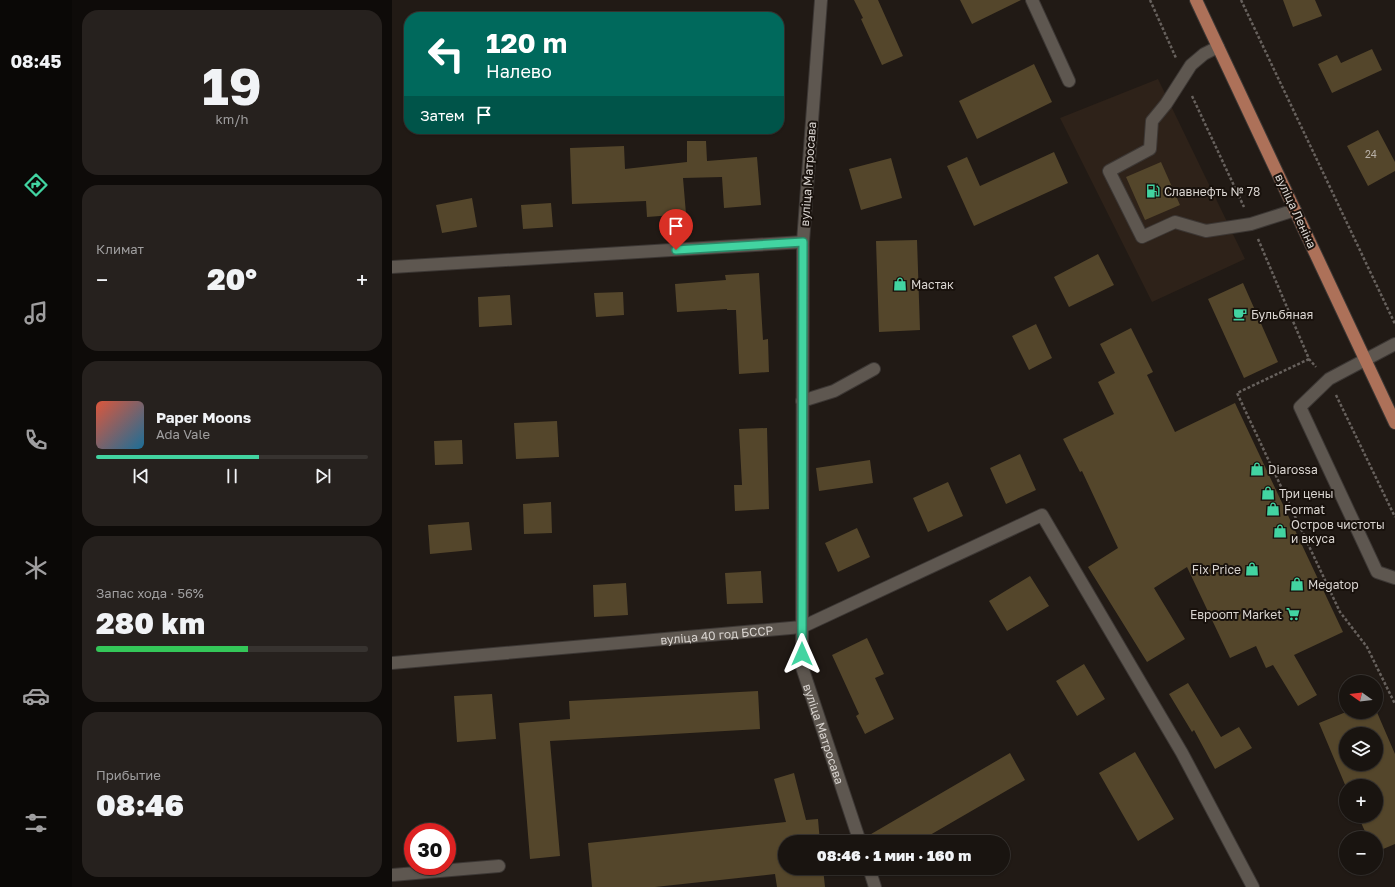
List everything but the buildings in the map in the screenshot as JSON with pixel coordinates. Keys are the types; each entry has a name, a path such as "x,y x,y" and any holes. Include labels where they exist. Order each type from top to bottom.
{"main road":[{"name":"вуліца Леніна","path":"1196,0 1395,423"}],"street":[{"name":"вуліца Матросава","path":"821,0 803,242 802,667 858,835"},
{"path":"1032,0 1069,81"},
{"path":"1218,47 1204,54 1191,65 1166,104 1152,122 1150,149 1109,171 1142,237 1175,222 1206,231 1251,224 1295,210"},
{"path":"392,267 803,242"},
{"path":"1395,344 1329,379 1300,407 1377,572 1395,578"},
{"path":"802,401 834,391 874,369"},
{"name":"вуліца 40 год БССР","path":"392,663 802,627 1042,515 1182,753 1253,887"},
{"path":"392,875 499,866"},
{"path":"871,875 875,887"}],"path":[{"path":"1150,0 1251,224 1309,359 1329,379 1395,517"},
{"path":"1241,0 1395,324"},
{"path":"1309,359 1237,393 1340,612 1367,647 1395,704"}],"shaded area":[{"path":"1158,79 1245,259 1152,302 1060,118"}],"place":[{"name":"Славнефть № 78","path":"1153,191"},
{"name":"Мастак","path":"900,284"},
{"name":"Бульбяная","path":"1240,314"},
{"name":"Diarossa","path":"1257,469"},
{"name":"Три цены","path":"1268,493"},
{"name":"Format","path":"1273,509"},
{"name":"Остров чистоты и вкуса","path":"1280,531"},
{"name":"Fix Price","path":"1252,569"},
{"name":"Megatop","path":"1297,584"},
{"name":"Евроопт Market","path":"1293,614"}],"route":[{"path":"676,250 803,242 801,553 802,654"}]}
